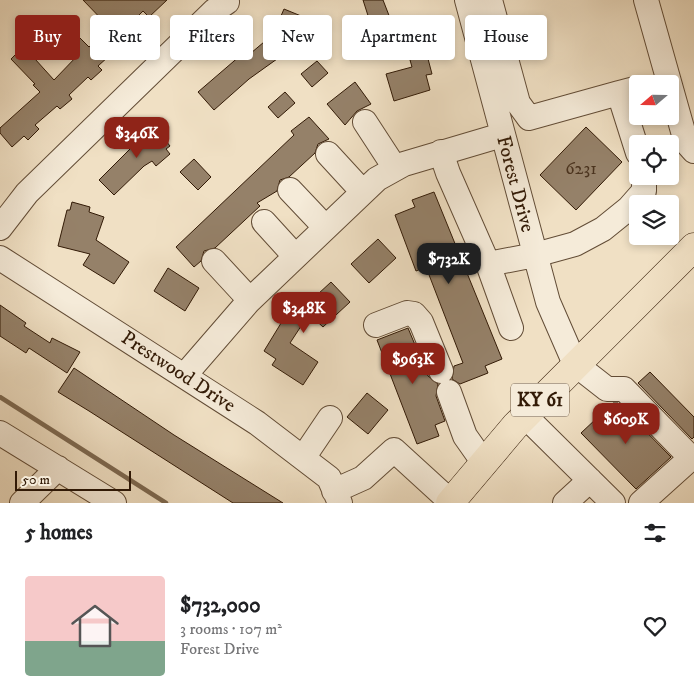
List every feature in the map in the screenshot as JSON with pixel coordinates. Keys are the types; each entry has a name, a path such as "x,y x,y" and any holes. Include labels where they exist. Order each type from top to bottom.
{"main road":[{"name":"KY 61","path":"458,500 484,463 525,416 694,247"}],"street":[{"name":"Forest Drive","path":"467,0 548,302 575,364"},
{"path":"490,0 518,103 529,118 628,91 635,135"},
{"path":"646,0 662,75"},
{"path":"0,228 27,192 214,11 227,2"},
{"path":"679,117 691,143"},
{"path":"365,122 395,168"},
{"path":"184,376 250,300 362,191 395,168 441,152 502,135"},
{"path":"441,152 448,173 488,264 511,328"},
{"path":"328,154 362,191"},
{"path":"488,264 535,255 575,244 603,229 629,208 644,191 644,185"},
{"path":"290,190 325,227"},
{"path":"264,222 295,256"},
{"name":"Prestwood Drive","path":"0,258 257,423 329,478 337,497"},
{"path":"214,261 250,300"},
{"path":"376,325 407,313 414,314 421,322 466,436 484,463"},
{"path":"575,364 607,389 624,389 690,458 641,503"},
{"path":"525,416 613,503"},
{"path":"303,458 330,418"},
{"path":"0,433 114,503"},
{"path":"337,497 364,478 394,450 458,500"},
{"path":"22,503 58,468"},
{"path":"565,503 590,480"}],"building":[{"path":"83,0 167,0 151,15 147,15 143,11 139,15 97,15"},
{"path":"363,0 383,0 389,15 368,15"},
{"path":"284,9 299,15 281,15"},
{"path":"80,38 89,47 90,60 105,60 98,66 102,70 91,80 88,77 69,95 72,99 60,109 57,106 35,125 39,129 28,140 24,136 12,147 0,133 0,128 40,92 33,85 35,84 11,59 15,55 15,60 36,60 54,80 73,60 80,60"},
{"path":"263,43 263,60 276,60 249,79 214,110 198,92 235,60 253,60 253,51"},
{"path":"410,60 428,60 432,74 426,75 430,90 394,101 386,74 412,67"},
{"path":"317,61 328,73 312,87 301,74"},
{"path":"355,82 371,104 357,111 345,125 327,104"},
{"path":"285,92 295,103 278,118 268,107"},
{"path":"309,117 329,139 318,144 315,153 289,177 280,180 277,191 257,203 260,206 215,248 204,251 201,261 194,267 176,247 294,135 291,131"},
{"path":"150,125 152,128 155,127 170,146 166,149 170,154 156,166 152,161 144,166 114,195 99,180 140,139 137,135"},
{"path":"586,127 622,162 576,210 540,175"},
{"path":"194,159 211,177 198,190 180,172"},
{"path":"434,192 502,359 485,366 488,373 460,384 452,379 454,366 463,363 426,267 416,271 395,215 415,207 412,200"},
{"path":"72,202 90,207 89,212 104,217 96,240 129,262 114,284 83,265 90,254 58,246 67,210 70,210"},
{"path":"378,239 396,258 369,283 351,264"},
{"path":"168,268 199,288 185,311 154,291"},
{"path":"331,282 350,302 323,327 309,314 290,343 318,362 303,385 272,365 276,359 264,351 286,315 291,319"},
{"path":"0,305 26,323 24,326 50,343 52,338 80,352 67,373 29,348 26,353 0,336"},
{"path":"408,328 428,376 438,384 436,396 445,421 435,425 439,436 417,444 377,340"},
{"path":"74,368 174,435 283,503 233,503 58,392"},
{"path":"650,372 694,417 694,437 692,439 638,383"},
{"path":"367,393 388,410 368,434 347,417"},
{"path":"613,403 618,403 671,457 636,489 581,433"}],"waterway":[{"path":"0,397 166,503"}]}
